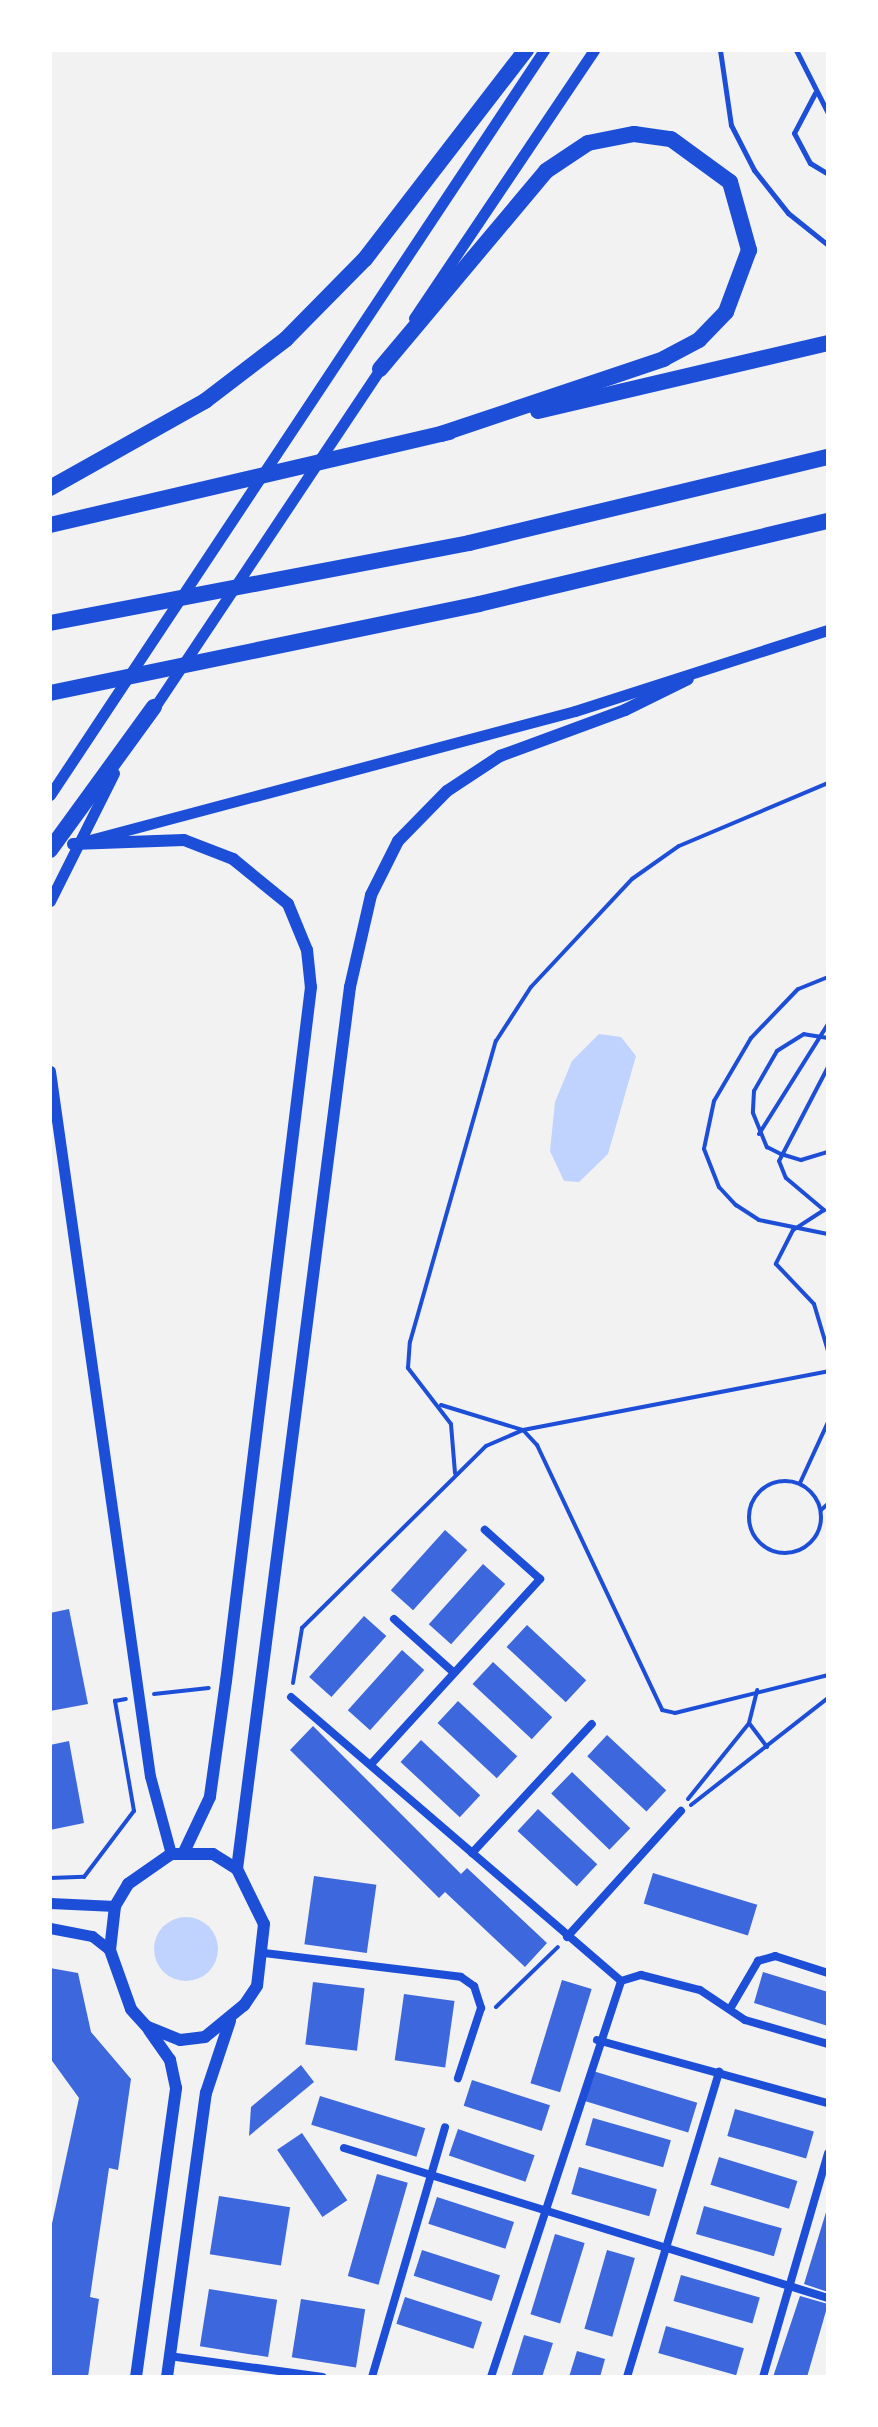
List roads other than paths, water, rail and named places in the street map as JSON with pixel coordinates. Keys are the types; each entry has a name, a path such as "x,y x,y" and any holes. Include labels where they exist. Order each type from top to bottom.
{"highway":[{"path":"50,488 205,401 286,339 365,259 526,50"},
{"path":"380,369 546,171 588,143 634,134 671,139 730,182 749,250 726,312 699,340 664,359 441,434"},
{"path":"50,525 828,343"},
{"path":"50,623 469,543 828,457"},
{"path":"50,693 479,604 828,521"},
{"path":"50,849 154,707"}],"main road":[{"path":"237,1869 350,987 371,895 398,841 447,791 500,756 625,710 688,679"},
{"path":"73,844 184,840 233,859 288,904 309,962 210,1797 177,1853 128,1884 115,1906 110,1950 131,2009 170,2060 176,2088 136,2377"},
{"path":"167,2377 206,2093 230,2021 257,1986 264,1953 255,1897 237,1869 213,1854 177,1853"},
{"path":"147,2027 180,2040 205,2037 230,2021"}],"street":[{"path":"50,795 313,405 544,50"},
{"path":"50,898 154,707 594,50"},
{"path":"50,849 688,679 828,630"},
{"path":"50,1071 139,1696 177,1853"},
{"path":"373,1762 540,1579 485,1530"},
{"path":"394,1619 453,1672"},
{"path":"291,1697 373,1762 567,1937 621,1981"},
{"path":"472,1853 592,1724"},
{"path":"567,1937 681,1811"},
{"path":"50,1903 115,1906"},
{"path":"50,1928 92,1936 110,1950"},
{"path":"264,1953 461,1977 474,1986 481,2008 458,2078"},
{"path":"730,2009 758,1961 775,1956 828,1973"},
{"path":"621,1981 641,1975 700,1990 730,2009 828,2044"},
{"path":"491,2377 597,2040 621,1981"},
{"path":"597,2040 828,2103"},
{"path":"627,2377 719,2072"},
{"path":"372,2377 445,2127"},
{"path":"344,2148 828,2298"},
{"path":"763,2377 793,2287 828,2153"},
{"path":"169,2356 323,2377"}],"lane":[{"path":"720,50 731,125 754,170 788,213 828,245"},
{"path":"796,50 815,93 828,113"},
{"path":"815,93 794,133 810,163 828,174"}],"water":[{"path":"599,1034 621,1037 636,1056 608,1154 579,1182 564,1181 550,1151 555,1102 572,1061"},
{"path":"180,1917 192,1917 209,1926 216,1937 216,1961 209,1972 192,1981 180,1981 168,1976 159,1967 154,1955 154,1943 159,1931 168,1922"}]}
